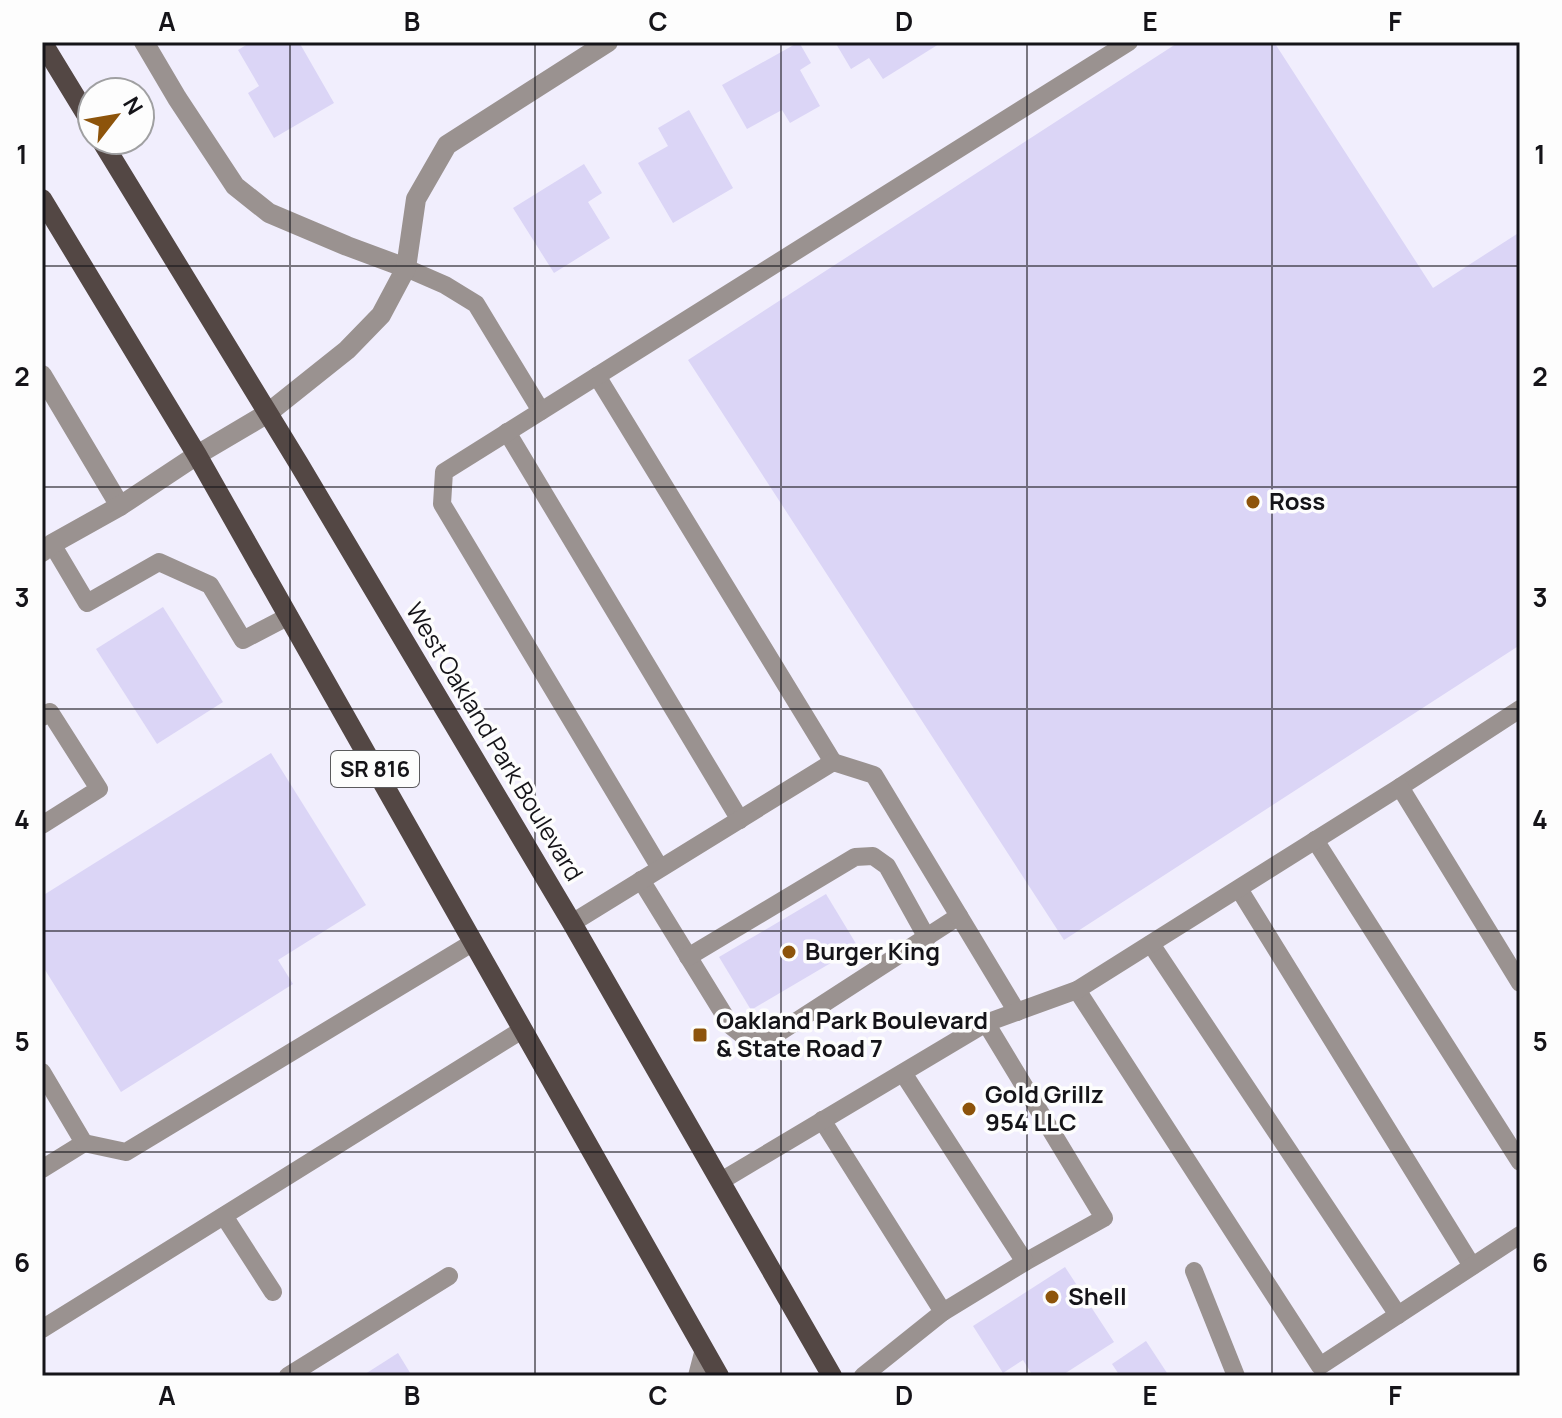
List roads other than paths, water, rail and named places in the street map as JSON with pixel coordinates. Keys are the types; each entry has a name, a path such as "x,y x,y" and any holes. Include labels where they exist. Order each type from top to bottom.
{"main road":[{"path":"42,42 76,98"},
{"name":"West Oakland Park Boulevard","path":"111,156 572,923 832,1376"},
{"name":"SR 816","path":"42,199 197,455 719,1376"}],"street":[{"path":"144,42 235,186 269,213 406,268"},
{"path":"47,548 268,413 347,350 381,315 406,268 416,199 447,145 607,42"},
{"path":"42,375 120,506"}],"lane":[{"path":"660,868 442,504 444,472 1129,42"},
{"path":"406,268 445,285 476,304 541,411"},
{"path":"597,376 833,762 874,775 1017,1012"},
{"path":"507,432 740,820"},
{"path":"47,548 87,603 159,562 210,585 243,640 289,616"},
{"path":"721,1181 986,1023 1077,990 1520,709"},
{"path":"42,717 50,712 99,789 42,825"},
{"path":"572,923 833,762"},
{"path":"1400,787 1520,983"},
{"path":"1315,840 1520,1162"},
{"path":"688,957 855,857 873,856 887,866 927,938"},
{"path":"641,880 731,1026 750,1041 769,1039 959,916"},
{"path":"1239,889 1472,1266"},
{"path":"42,1169 84,1143 126,1152 472,943"},
{"path":"1151,944 1398,1315"},
{"path":"1077,990 1321,1371 1398,1315 1520,1235"},
{"path":"863,1376 943,1312 1104,1218 986,1023"},
{"path":"42,1329 522,1030"},
{"path":"42,1072 84,1143"},
{"path":"903,1073 1025,1262"},
{"path":"822,1120 943,1312"},
{"path":"224,1216 273,1292"},
{"path":"1194,1271 1236,1376"},
{"path":"288,1376 449,1276"},
{"path":"697,1376 704,1349"}],"place":[{"name":"Ross","path":"1253,502"},
{"name":"Burger King","path":"789,952"},
{"name":"Oakland Park Boulevard & State Road 7","path":"700,1035"},
{"name":"Gold Grillz 954 LLC","path":"969,1109"},
{"name":"Shell","path":"1052,1297"}]}
